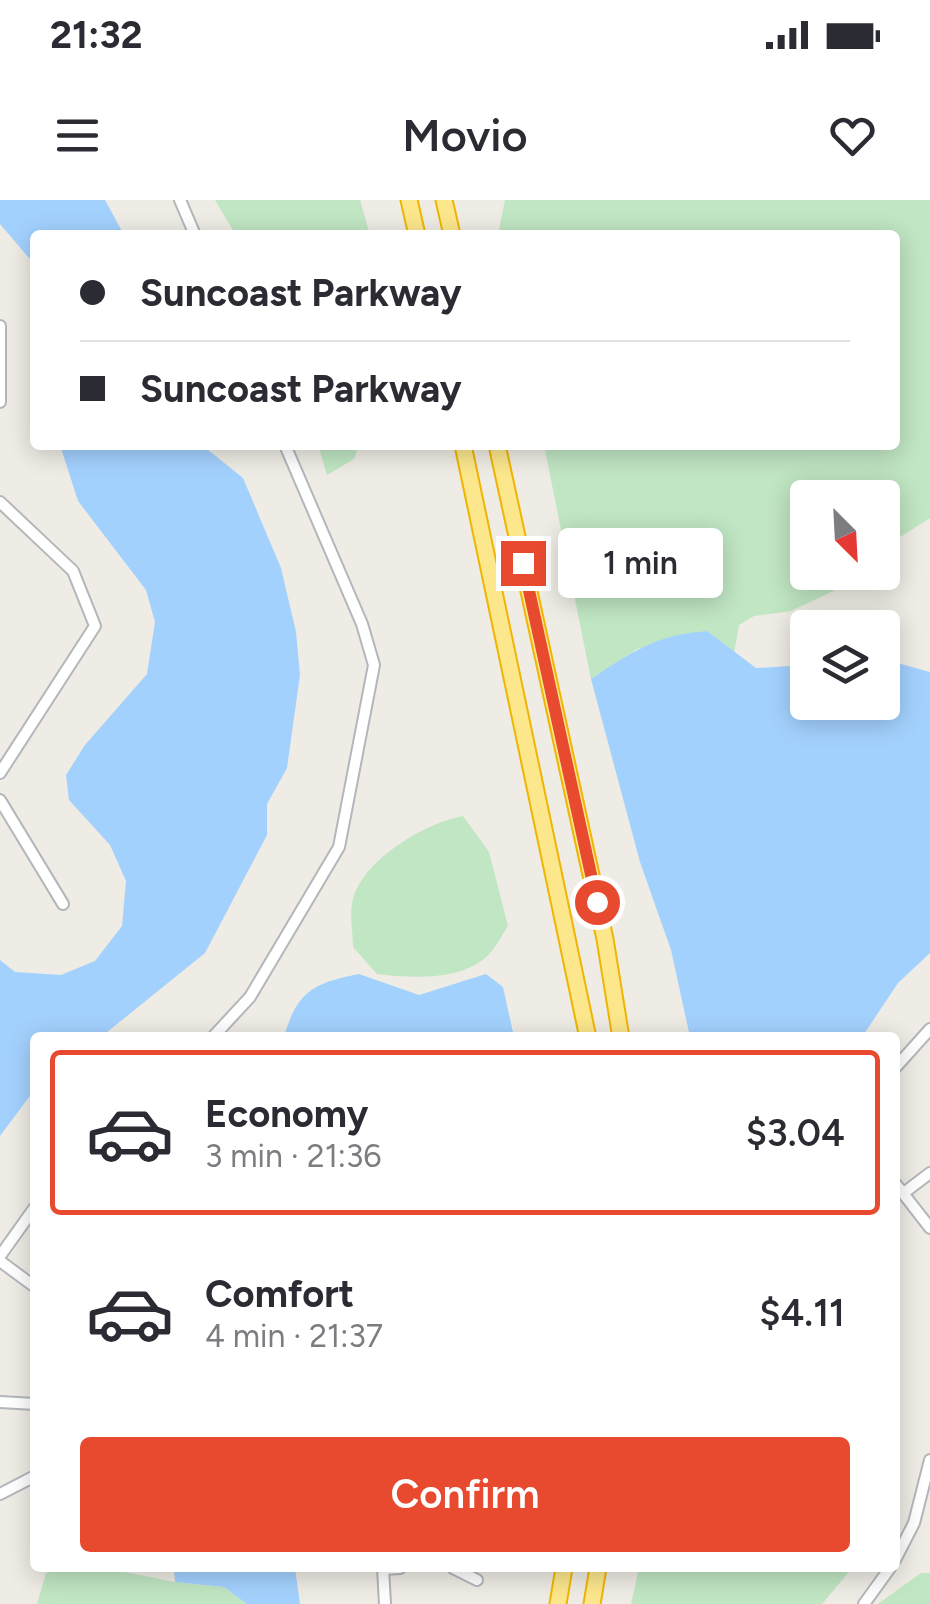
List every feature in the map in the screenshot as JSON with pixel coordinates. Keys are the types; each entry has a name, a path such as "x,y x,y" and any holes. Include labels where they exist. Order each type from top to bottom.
{"highway":[{"path":"410,200 416,230"},
{"path":"444,200 451,230"},
{"path":"464,450 587,1032"},
{"path":"498,450 601,921 621,1032"},
{"path":"558,1604 563,1572"},
{"path":"592,1604 597,1572"}],"street":[{"path":"180,200 193,230"},
{"path":"0,326 0,402"},
{"path":"218,1032 250,998 339,847 374,665 362,624 287,450"},
{"path":"0,502 73,570 95,626 0,774"},
{"path":"0,800 63,904"},
{"path":"900,1062 930,1029"},
{"path":"906,1192 930,1174"},
{"path":"900,1187 930,1228"},
{"path":"30,1214 0,1258 30,1283"},
{"path":"0,1402 30,1404"},
{"path":"900,1550 914,1522 930,1460"},
{"path":"0,1494 30,1479"},
{"path":"383,1572 385,1604"},
{"path":"461,1572 477,1580"},
{"path":"864,1604 887,1572"}],"green space":[{"path":"215,200 360,200 369,230 233,230"},
{"path":"505,200 930,200 930,518 900,537 900,480 790,480 790,590 835,590 790,611 754,616 739,625 734,653 707,631 637,649 591,679 545,450 900,450 900,230 499,230"},
{"path":"320,450 357,450 354,459 327,475"},
{"path":"463,816 489,852 508,926 488,955 461,971 419,977 377,974 353,947 352,904 359,884 398,845 431,826"},
{"path":"124,1572 224,1587 247,1604 37,1604 46,1573"},
{"path":"638,1572 849,1572 822,1604 631,1604"},
{"path":"921,1573 930,1573 930,1604 878,1604"}],"water":[{"path":"0,200 105,200 121,230 30,230 30,259 0,224"},
{"path":"62,450 208,450 243,478 281,568 296,632 300,675 287,768 267,804 267,835 205,953 107,1032 30,1032 30,1096 0,1136 0,960 15,972 61,975 95,961 122,926 126,881 110,845 69,800 66,775 85,745 147,674 155,622 146,590 78,501"},
{"path":"707,631 756,668 790,666 790,720 900,720 900,664 930,672 930,953 898,983 865,1032 689,1032 671,950 640,862 591,679 646,646 673,636"},
{"path":"359,974 419,995 486,974 503,987 513,1032 286,1032 302,999 330,981"},
{"path":"174,1572 296,1572 300,1604 247,1604 224,1587 175,1582"}],"route":[{"path":"523,563 597,902"}]}
